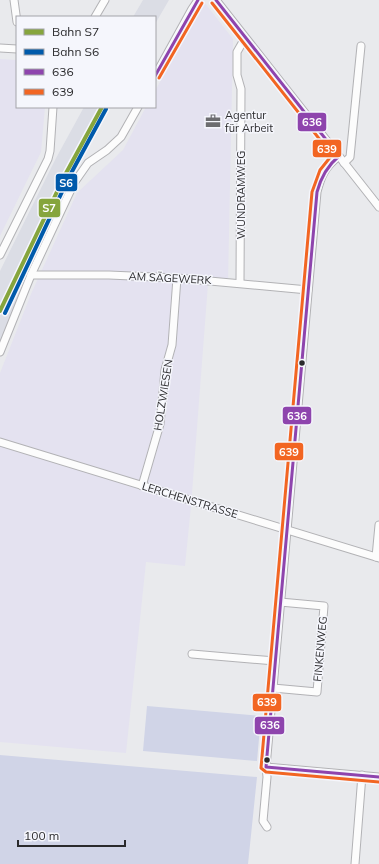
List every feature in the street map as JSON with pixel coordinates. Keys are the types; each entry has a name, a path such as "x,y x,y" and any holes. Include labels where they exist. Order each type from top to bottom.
{"street":[{"path":"14,0 16,16"},
{"path":"96,16 106,0"},
{"path":"156,74 198,0"},
{"path":"216,0 379,207"},
{"name":"WUNDRAMWEG","path":"240,283 241,89 237,75 237,52 245,38"},
{"path":"344,163 350,157 361,46"},
{"path":"0,48 16,49"},
{"path":"0,255 48,159 50,151 53,108"},
{"path":"0,352 32,275 74,183 88,163 107,150 121,137 137,108"},
{"path":"267,827 263,821 267,777 266,767 317,192 320,181 329,164 339,156"},
{"name":"AM SÄGEWERK","path":"32,275 109,275 178,278 308,290"},
{"name":"HOLZWIESEN","path":"142,486 160,424 166,370 172,345 178,278"},
{"name":"LERCHENSTRASSE","path":"0,442 377,558"},
{"path":"377,558 379,524"},
{"name":"FINKENWEG","path":"273,688 317,692 324,606 280,602"},
{"path":"192,654 275,661"},
{"path":"266,767 379,777"},
{"path":"355,864 362,776"}],"shaded area":[{"path":"143,0 169,0 156,22 156,16 134,16"},
{"path":"204,2 233,39 228,283 208,284 185,566 146,562 126,753 0,742 0,373 31,294 77,193 123,150 145,108 156,108 156,89"},
{"path":"0,59 16,60 16,108 45,108 41,152 0,236"},
{"path":"83,108 107,108 70,172 0,346 0,271 55,160"},
{"path":"147,706 261,716 257,761 143,751"},
{"path":"0,755 257,777 248,864 0,864"}],"rail line":[{"name":"S7","path":"0,311 65,175 101,108"},
{"name":"S6","path":"5,313 69,177 106,109"}],"transit line":[{"name":"636","path":"156,74 198,0"},
{"name":"636","path":"216,0 339,156 325,172 320,181 317,192 266,767 379,777"},
{"name":"639","path":"159,78 202,3"},
{"name":"639","path":"212,3 332,155 320,170 312,192 261,768 266,772 379,782"}],"place":[{"name":"Agentur für Arbeit","path":"213,121"}]}
